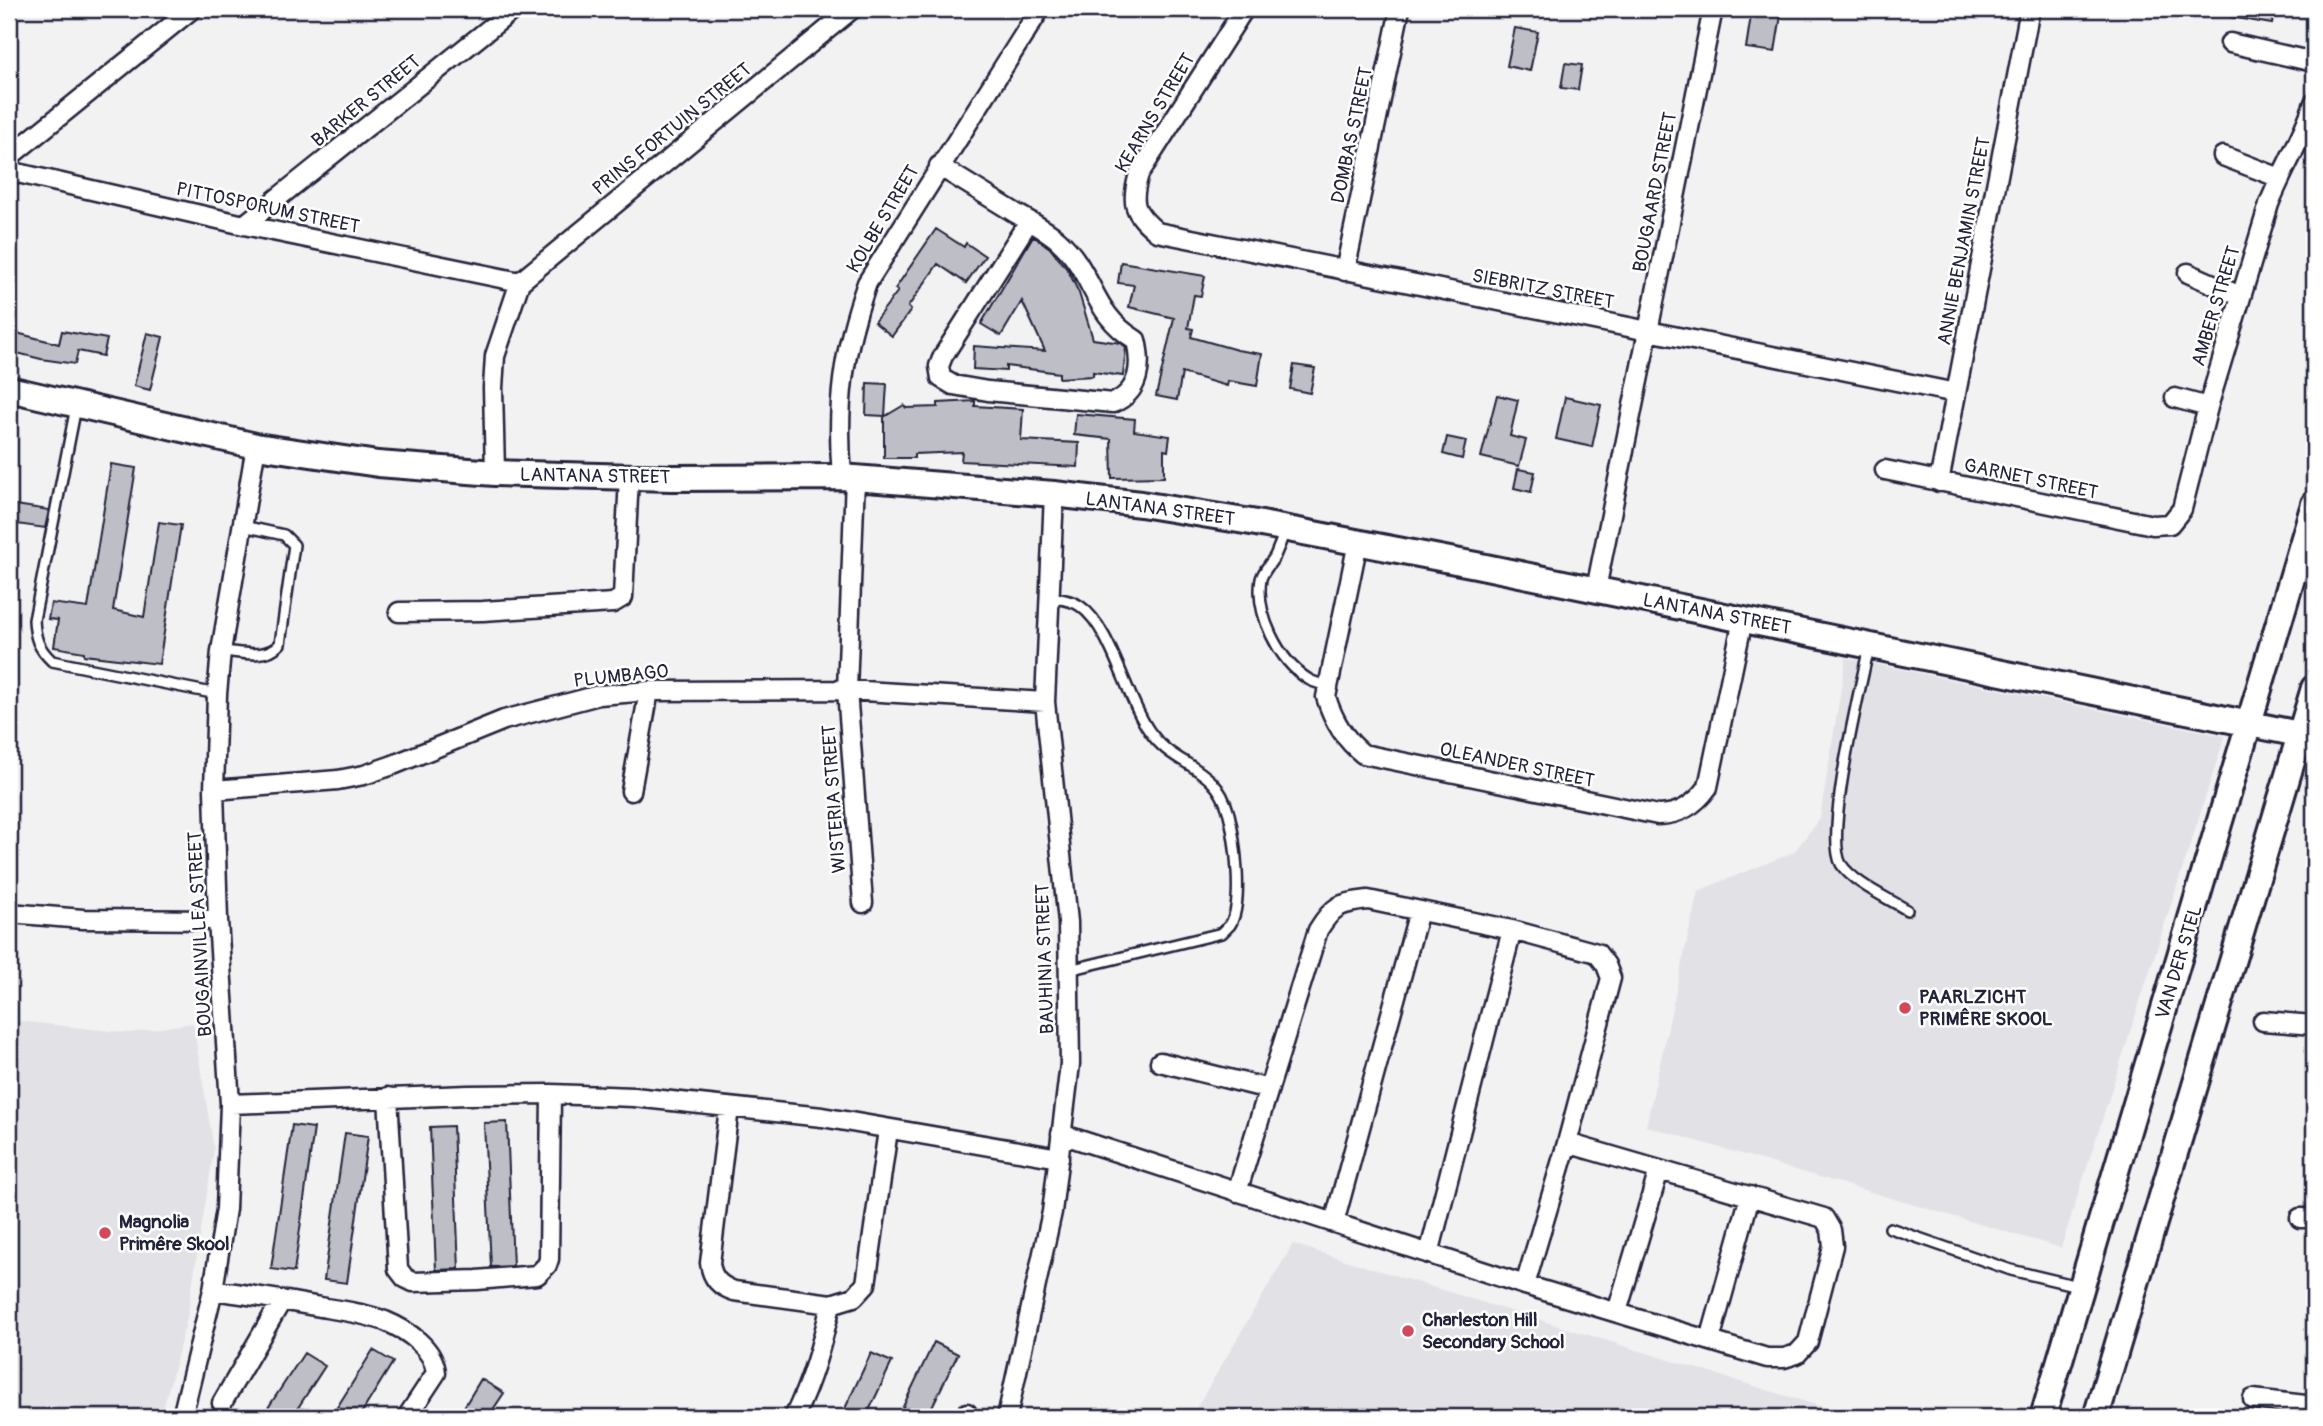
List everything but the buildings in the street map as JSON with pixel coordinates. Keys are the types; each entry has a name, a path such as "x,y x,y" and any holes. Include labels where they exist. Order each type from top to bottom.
{"street":[{"path":"9,157 192,9"},
{"name":"BARKER STREET","path":"244,225 514,9"},
{"name":"PRINS FORTUIN STREET","path":"520,282 852,9"},
{"name":"KEARNS STREET","path":"1134,206 1134,191 1139,174 1244,9"},
{"name":"DOMBAS STREET","path":"1345,271 1401,9"},
{"name":"BOUGAARD STREET","path":"1596,589 1713,9"},
{"name":"ANNIE BENJAMIN STREET","path":"1940,482 2030,9"},
{"name":"KOLBE STREET","path":"847,690 849,477 840,412 842,374 853,324 867,283 1037,10"},
{"path":"2230,43 2314,62"},
{"name":"AMBER STREET","path":"2170,524 2182,509 2240,296 2280,178 2305,131 2314,103"},
{"path":"2223,156 2280,178"},
{"path":"939,166 1029,221 1058,239 1064,246 1092,285 1099,305 1110,320 1119,330 1136,340 1139,365 1137,378 1125,398 1113,403 988,391 953,385 941,378 939,366 943,356 1029,221"},
{"name":"PITTOSPORUM STREET","path":"9,171 244,225 520,282"},
{"name":"SIEBRITZ STREET","path":"1134,206 1142,219 1157,232 1956,393"},
{"path":"2188,273 2240,296"},
{"path":"495,473 495,356 520,282"},
{"name":"LANTANA STREET","path":"9,389 256,446 378,464 495,473 629,477 849,477 1141,504 1358,542 1596,589 2299,734"},
{"path":"2175,398 2208,407"},
{"name":"BOUGAINVILLEA STREET","path":"182,1417 213,1290 226,1209 230,1104 218,920 214,790 217,694 221,651 256,446"},
{"name":"GARNET STREET","path":"1885,470 2153,525 2170,524"},
{"path":"399,612 483,611 613,603 620,599 623,597 629,477"},
{"name":"BAUHINIA STREET","path":"1007,1417 1052,1212 1070,1064 1068,922 1045,702 1054,494"},
{"name":"VAN DER STEL","path":"2043,1417 2314,506"},
{"name":"OLEANDER STREET","path":"1358,542 1326,697 1331,713 1349,743 1363,754 1658,815 1673,815 1701,797 1708,787 1743,619"},
{"path":"2096,1417 2314,688"},
{"name":"PLUMBAGO","path":"214,790 338,780 364,775 503,720 599,695 649,691 847,690 1045,702"},
{"name":"WISTERIA STREET","path":"847,690 863,904"},
{"path":"631,791 649,691"},
{"path":"1237,1192 1318,930 1330,911 1344,902 1367,900 1512,930 1597,953 1611,978 1567,1143 1525,1285"},
{"path":"1334,1223 1419,911"},
{"path":"9,913 83,919 218,920"},
{"path":"1429,1254 1512,930"},
{"path":"2263,1021 2314,1025"},
{"path":"1160,1062 1269,1089"},
{"path":"388,1097 398,1269 412,1282 537,1275 547,1265 551,1094"},
{"path":"230,1104 551,1094 634,1097 822,1117 1059,1158"},
{"path":"729,1108 710,1264 715,1281 734,1291 831,1304 855,1297 866,1284 888,1130"},
{"path":"1062,1135 1525,1285 1767,1358 1784,1358 1797,1354 1808,1342 1833,1246 1831,1230 1824,1218 1567,1143"},
{"path":"1617,1312 1659,1170"},
{"path":"1710,1340 1749,1196"},
{"path":"213,1290 358,1314 386,1321 403,1331 429,1351 434,1359 436,1373 407,1417"},
{"path":"222,1403 282,1300"},
{"path":"794,1417 814,1372 831,1304"},
{"path":"2253,1399 2314,1406"}],"lane":[{"path":"76,405 34,620 35,638 41,650 52,661 217,694"},
{"path":"221,651 261,654 280,644 293,545 284,536 243,526"},
{"path":"1286,529 1275,556 1261,577 1261,603 1278,646 1294,668 1310,681 1329,686"},
{"path":"1050,597 1074,602 1089,614 1111,649 1148,730 1160,747 1212,782 1223,796 1231,822 1237,885 1233,917 1230,926 1222,933 1069,970"},
{"path":"1870,644 1837,813 1836,845 1842,864 1860,882 1907,909"},
{"path":"1890,1228 2011,1270 2082,1287"}],"shaded area":[{"name":"PAARLZICHT PRIMÊRE SKOOL","path":"1846,658 2225,736 2061,1248 1646,1126 1698,891 1794,852 1820,818"},
{"name":"Magnolia Primêre Skool","path":"9,1020 129,1033 193,1023 214,1149 187,1318 161,1417 9,1417"},
{"name":"Charleston Hill Secondary School","path":"1293,1244 1855,1417 1191,1417"}],"place":[{"name":"PAARLZICHT PRIMÊRE SKOOL","path":"1905,1008"},
{"name":"Magnolia Primêre Skool","path":"105,1233"},
{"name":"Charleston Hill Secondary School","path":"1408,1331"}]}
